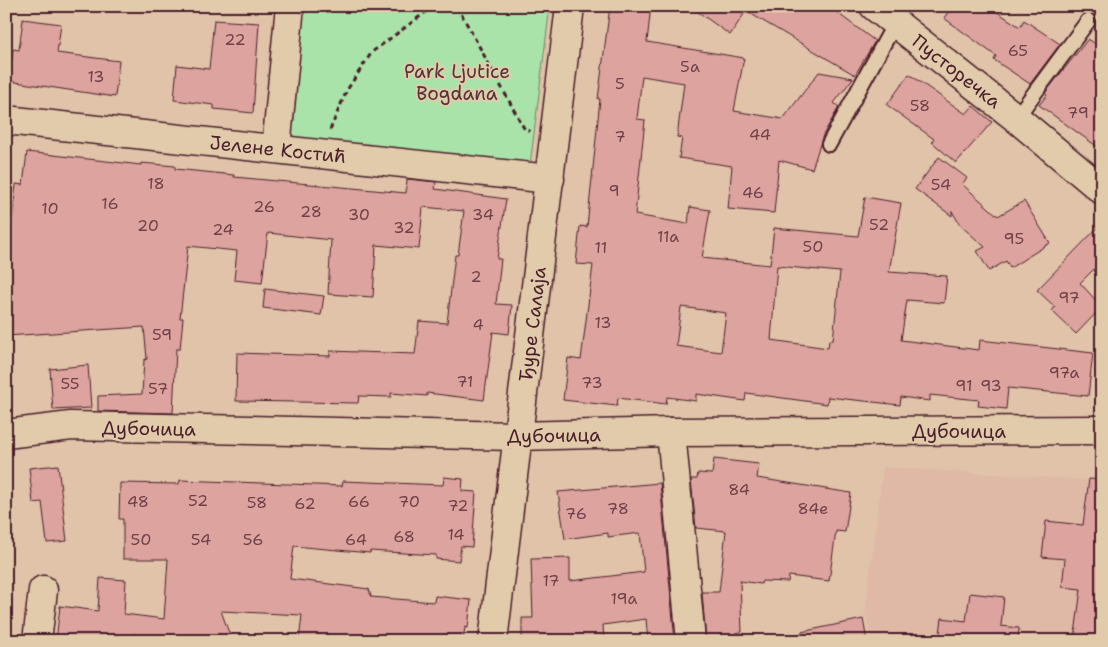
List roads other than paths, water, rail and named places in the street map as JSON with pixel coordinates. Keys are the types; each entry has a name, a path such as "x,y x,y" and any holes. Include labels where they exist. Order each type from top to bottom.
{"street":[{"path":"276,149 290,6"},
{"name":"Ђуре Салаја","path":"494,641 517,436 570,6"},
{"name":"Пусторечка","path":"885,14 1016,118 1102,190"},
{"name":"Јелене Костић","path":"6,120 550,179"},
{"name":"Дубочица","path":"6,434 71,426 517,436 671,432 1102,430"},
{"path":"671,432 691,641"},
{"path":"37,641 43,590"}],"lane":[{"path":"829,144 885,14"},
{"name":"Пусторечка","path":"1016,118 1088,20"}],"park label":[{"name":"Park Ljutice Bogdana","path":"457,82"}]}
